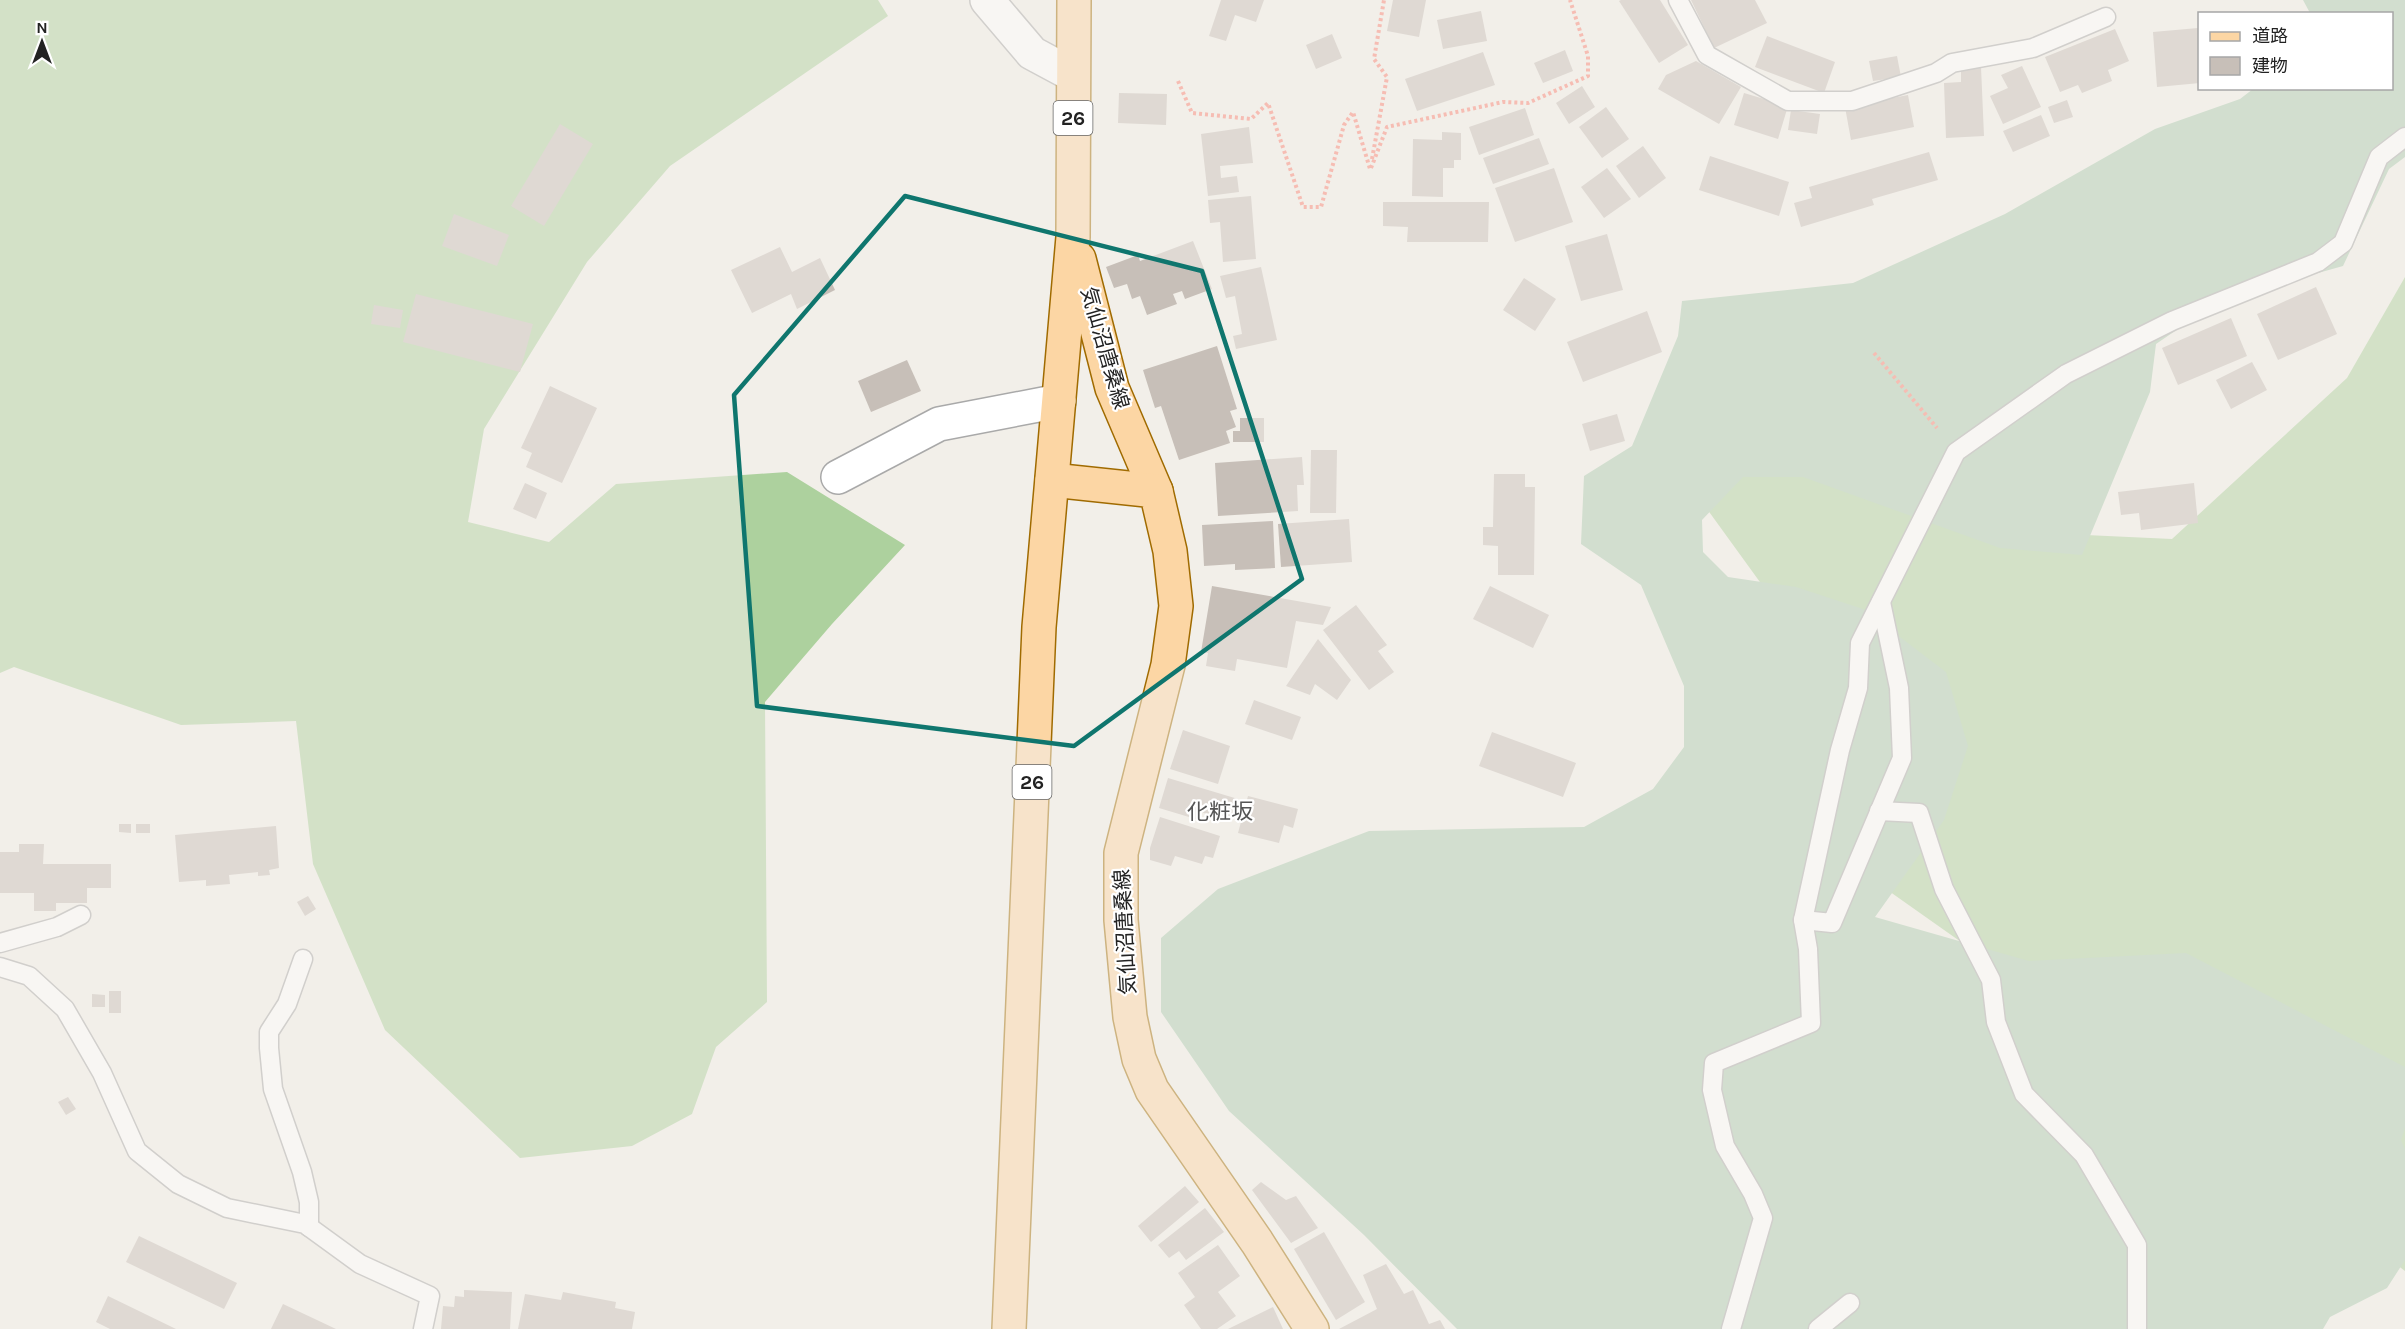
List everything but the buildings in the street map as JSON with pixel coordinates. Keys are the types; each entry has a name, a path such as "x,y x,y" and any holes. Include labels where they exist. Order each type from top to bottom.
{"main road":[{"name":"気仙沼唐桑線","path":"1009,1329 1039,627 1073,237 1074,0"},
{"name":"気仙沼唐桑線","path":"1073,237 1112,388 1156,491 1170,551 1176,606 1168,665 1121,853 1121,920 1132,1027 1138,1059 1152,1090 1257,1242 1312,1329"},
{"path":"1052,480 1156,491"}],"street":[{"path":"987,0 1032,53 1073,75"},
{"path":"838,477 939,424 1059,400"}],"lane":[{"path":"1678,0 1707,55 1788,101 1852,101 1936,73 1952,63 2033,48 2106,17"},
{"path":"1731,1329 1763,1218 1754,1194 1725,1146 1712,1090 1714,1063 1811,1023 1808,949 1803,920 1840,750 1858,688 1860,643 1956,452 2066,375 2172,321 2318,262 2343,243 2379,157 2405,137"},
{"path":"1803,920 1832,923 1902,758 1899,688 1881,602"},
{"path":"1879,811 1919,813 1944,889 1991,980 1995,1022 2024,1094 2084,1155 2137,1245 2137,1329"},
{"path":"0,943 57,927 81,915"},
{"path":"303,958 290,997 268,1032 268,1048 273,1089 302,1172 309,1202 309,1227"},
{"path":"0,967 29,976 65,1009 102,1073 136,1152 178,1184 227,1208 309,1227 360,1264 430,1296 423,1329"},
{"path":"1818,1329 1850,1303"}],"path":[{"path":"1370,169 1387,77 1374,59 1384,0"},
{"path":"1370,169 1387,128 1503,102 1528,104 1588,76 1588,56 1570,0"},
{"path":"1178,81 1192,114 1251,119 1268,104 1303,207 1321,207 1344,125 1353,112 1370,169"},
{"path":"1874,353 1956,452"}],"highlighted area":[{"path":"905,196 1202,271 1302,579 1074,746 757,706 734,395"}],"green space":[{"path":"0,0 878,0 888,16 670,166 587,262 484,429 468,522 549,542 616,484 787,472 905,545 832,624 765,702 767,1002 716,1047 692,1114 632,1146 520,1158 385,1030 313,864 296,721 181,725 14,667 0,673"},
{"path":"2303,0 2405,0 2405,157 2389,169 2343,266 2219,301 2156,344 2150,392 2082,555 2000,548 1803,477 1743,477 1702,520 1703,552 1728,577 1796,587 1863,609 1946,672 1968,746 1944,820 1875,917 2029,961 2186,953 2405,1067 2405,1128 2401,1140 2405,1149 2405,1260 2387,1288 2330,1317 2323,1329 1457,1329 1364,1235 1229,1111 1161,1012 1161,938 1218,889 1369,831 1584,827 1653,789 1684,747 1684,686 1641,585 1581,544 1584,476 1632,446 1678,336 1682,301 1853,283 2005,214 2155,129 2240,99 2252,90 2393,90 2393,12 2309,12"},
{"path":"2405,277 2405,1271 2121,1055 1770,807 1820,665 1694,491 1765,423 1976,530 2172,539 2347,378"}],"district":[{"name":"化粧坂","path":"1220,811"}]}
